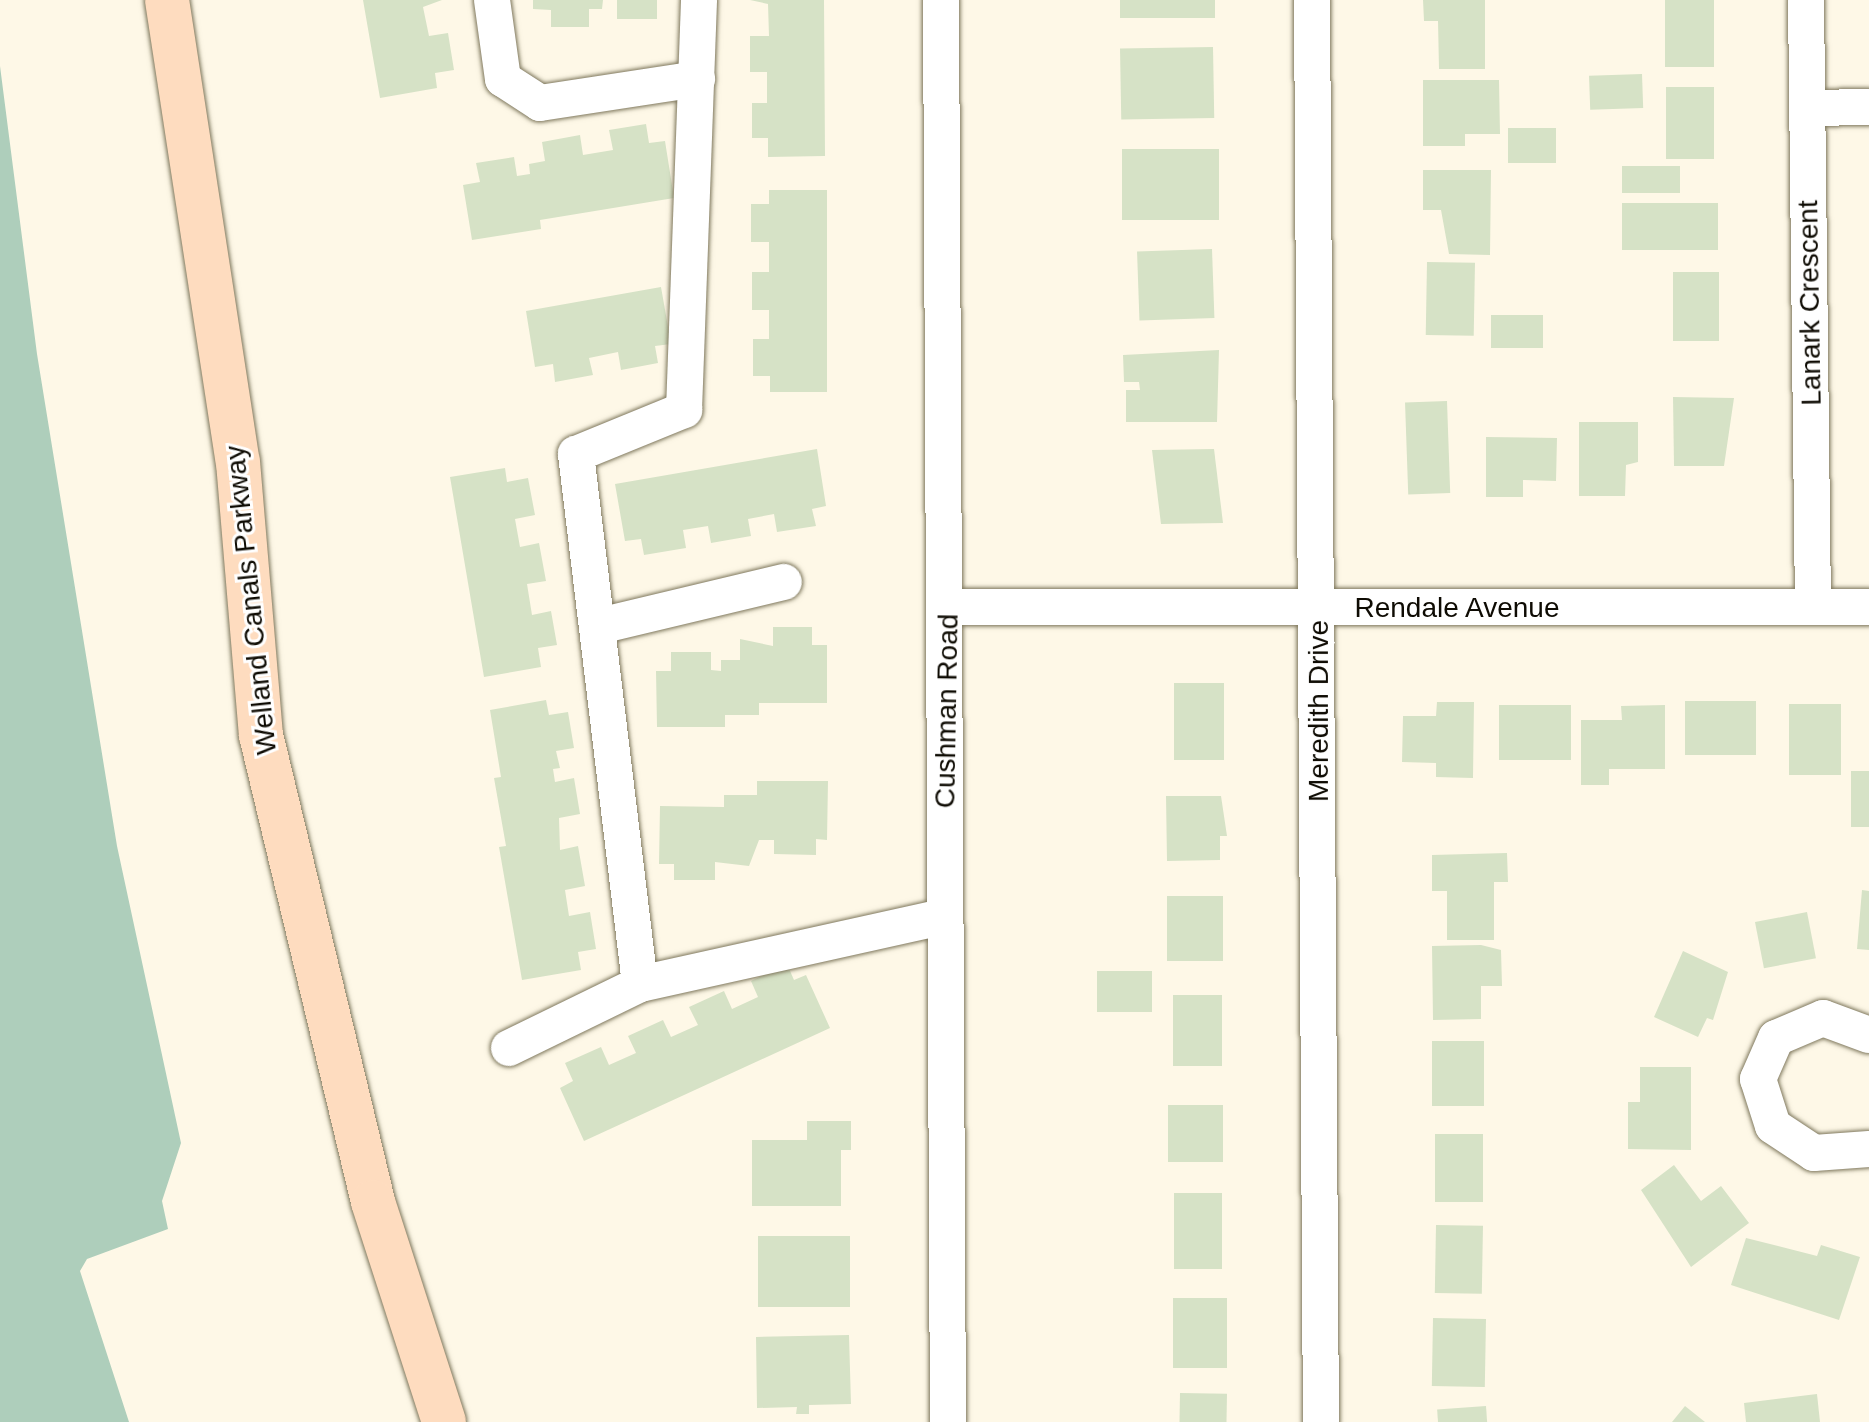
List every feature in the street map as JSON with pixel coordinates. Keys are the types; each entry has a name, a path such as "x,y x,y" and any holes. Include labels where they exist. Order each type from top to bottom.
{"main road":[{"name":"Welland Canals Parkway","path":"167,0 238,462 261,735 373,1202 444,1422"}],"street":[{"path":"492,0 503,79 540,103 697,79"},
{"path":"640,984 576,454 684,410 699,0"},
{"name":"Cushman Road","path":"941,0 949,607 943,917 948,1422"},
{"name":"Meredith Drive","path":"1312,0 1319,608 1321,1422"},
{"name":"Lanark Crescent","path":"1806,0 1813,607"},
{"path":"1808,108 1869,107"},
{"path":"599,626 784,582"},
{"name":"Rendale Avenue","path":"949,607 1869,607"},
{"path":"509,1048 640,984 943,917"},
{"path":"1869,1035 1823,1018 1776,1038 1758,1079 1773,1126 1814,1153 1869,1149"}],"shaded area":[{"path":"0,66 37,354 117,846 181,1143 162,1201 168,1229 87,1259 80,1271 129,1422 0,1422"}],"building":[{"path":"363,0 442,0 423,7 429,36 448,33 454,70 435,73 437,88 380,98"},
{"path":"533,0 603,0 602,9 589,9 589,27 551,27 551,10 533,9"},
{"path":"617,0 657,0 657,19 617,19"},
{"path":"750,0 824,0 825,156 768,157 768,138 752,138 752,103 767,103 767,72 750,72 750,36 769,36 768,4"},
{"path":"1120,0 1215,0 1215,18 1120,18"},
{"path":"1423,0 1485,0 1485,69 1439,69 1438,21 1424,21"},
{"path":"1665,0 1714,0 1714,67 1665,67"},
{"path":"1213,47 1214,118 1121,120 1120,49"},
{"path":"1642,74 1643,108 1590,110 1589,76"},
{"path":"1423,80 1499,80 1500,134 1465,134 1465,146 1423,146"},
{"path":"1666,87 1714,87 1714,159 1666,159"},
{"path":"646,124 649,143 665,141 674,198 540,220 541,229 472,240 463,185 480,182 476,163 514,157 517,176 530,174 529,164 545,161 542,142 580,135 583,155 613,150 609,130"},
{"path":"1508,128 1556,128 1556,163 1508,163"},
{"path":"1122,149 1219,149 1219,220 1122,220"},
{"path":"1622,166 1680,166 1680,193 1622,193"},
{"path":"1423,170 1491,170 1490,255 1449,254 1441,210 1423,210"},
{"path":"769,190 827,190 827,392 770,392 770,376 753,376 753,339 769,339 769,310 752,310 752,272 769,272 769,242 751,242 751,204 769,204"},
{"path":"1622,203 1718,203 1718,250 1622,250"},
{"path":"1212,249 1214,318 1139,321 1137,252"},
{"path":"1427,262 1475,263 1474,336 1426,335"},
{"path":"1673,272 1719,272 1719,341 1673,341"},
{"path":"661,287 671,344 655,346 658,363 621,370 618,352 589,358 593,375 555,382 553,364 535,367 526,311"},
{"path":"1491,315 1543,315 1543,348 1491,348"},
{"path":"1219,350 1217,422 1126,422 1126,390 1140,390 1139,382 1124,382 1123,355"},
{"path":"1673,397 1734,398 1724,466 1674,466"},
{"path":"1447,401 1450,493 1408,494 1405,402"},
{"path":"1579,422 1638,422 1638,462 1626,465 1625,496 1579,496"},
{"path":"1486,437 1557,438 1556,481 1523,480 1523,497 1486,497"},
{"path":"817,449 826,506 812,509 816,526 777,532 774,514 748,519 751,536 711,543 708,526 683,530 686,548 644,555 641,539 625,541 615,484"},
{"path":"1214,449 1223,523 1161,524 1152,450"},
{"path":"505,468 507,482 528,478 535,515 515,519 520,547 539,543 546,581 527,584 532,615 551,611 557,645 538,648 541,667 484,677 450,477"},
{"path":"773,627 812,627 812,645 827,645 827,703 759,703 759,715 725,715 725,727 657,727 656,671 671,671 671,652 711,652 711,670 721,671 721,660 740,660 740,639 773,646"},
{"path":"1174,683 1224,683 1224,760 1174,760"},
{"path":"546,700 549,715 568,712 574,748 556,751 560,768 553,769 555,782 574,778 580,814 559,818 560,850 578,846 585,886 565,890 569,916 590,912 596,949 578,952 581,970 522,980 499,847 506,846 494,778 501,777 490,710"},
{"path":"1685,701 1756,701 1756,755 1685,755"},
{"path":"1437,702 1474,702 1473,778 1436,777 1436,763 1402,762 1403,716 1436,716"},
{"path":"1789,704 1841,704 1841,775 1789,775"},
{"path":"1499,705 1571,705 1571,760 1499,760"},
{"path":"1665,705 1665,769 1609,769 1609,785 1581,785 1581,720 1622,720 1621,706"},
{"path":"1851,771 1869,771 1869,827 1851,827"},
{"path":"757,781 828,781 827,840 816,839 816,855 774,854 774,840 759,840 749,866 715,862 715,880 674,880 674,864 659,864 660,806 724,807 724,795 757,795"},
{"path":"1166,796 1221,796 1227,836 1220,836 1220,860 1167,861"},
{"path":"1507,853 1508,882 1494,882 1494,940 1447,940 1447,891 1432,891 1432,855"},
{"path":"1862,890 1869,891 1869,950 1857,949"},
{"path":"1167,896 1223,896 1223,961 1167,961"},
{"path":"1807,912 1816,958 1764,968 1755,922"},
{"path":"1481,945 1501,950 1502,986 1481,986 1481,1019 1433,1020 1432,946"},
{"path":"1683,951 1728,972 1713,1020 1707,1018 1698,1037 1654,1017"},
{"path":"787,964 794,980 806,975 830,1028 584,1141 560,1088 573,1081 565,1063 601,1047 609,1065 636,1053 628,1036 663,1020 671,1037 698,1025 689,1007 724,991 732,1009 758,997 751,981"},
{"path":"1097,971 1152,971 1152,1012 1097,1012"},
{"path":"1173,995 1222,995 1222,1066 1173,1066"},
{"path":"1432,1041 1484,1041 1484,1106 1432,1106"},
{"path":"1640,1067 1691,1067 1691,1150 1628,1149 1628,1102 1640,1102"},
{"path":"1168,1105 1223,1105 1223,1162 1168,1162"},
{"path":"807,1121 851,1121 851,1150 841,1150 841,1206 752,1206 752,1140 807,1140"},
{"path":"1435,1134 1483,1134 1483,1202 1435,1202"},
{"path":"1674,1165 1701,1201 1721,1186 1749,1223 1691,1267 1641,1190"},
{"path":"1174,1193 1222,1193 1222,1269 1174,1269"},
{"path":"1436,1225 1483,1226 1482,1294 1435,1293"},
{"path":"758,1236 850,1236 850,1307 758,1307"},
{"path":"1746,1238 1817,1256 1821,1245 1860,1257 1839,1320 1731,1285"},
{"path":"1173,1298 1227,1298 1227,1368 1173,1368"},
{"path":"1433,1318 1486,1319 1485,1387 1432,1386"},
{"path":"849,1335 851,1404 809,1405 809,1414 796,1414 797,1407 757,1408 756,1337"},
{"path":"1180,1393 1227,1394 1227,1422 1179,1422"},
{"path":"1817,1394 1820,1422 1746,1422 1744,1403"},
{"path":"1486,1406 1487,1422 1438,1422 1437,1409"},
{"path":"1685,1406 1705,1422 1672,1422"}]}
